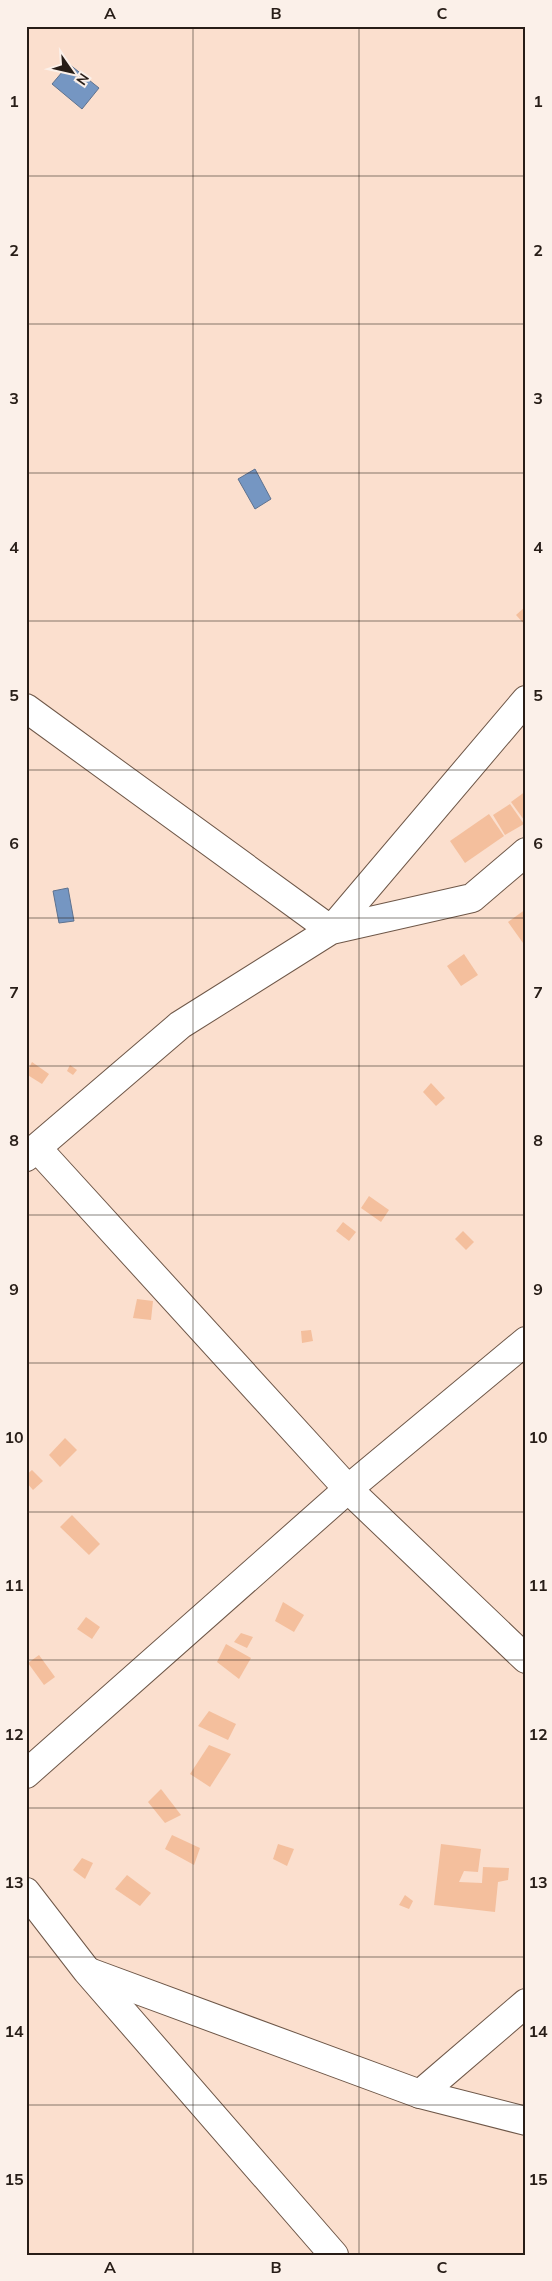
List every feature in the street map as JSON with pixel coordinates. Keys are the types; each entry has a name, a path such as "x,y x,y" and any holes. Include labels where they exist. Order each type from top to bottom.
{"street":[{"path":"526,700 330,930 180,1025 32,1153 348,1489 526,1659"},
{"path":"26,708 330,930 472,898 526,852"},
{"path":"26,1774 348,1489 526,1341"},
{"path":"26,1892 87,1971 334,2255"},
{"path":"87,1971 420,2094 526,2121"},
{"path":"420,2094 526,2003"}],"water":[{"path":"69,64 99,88 82,109 52,84"},
{"path":"255,469 271,499 255,509 238,479"},
{"path":"68,888 74,921 59,923 53,891"}],"building":[{"path":"526,606 526,626 516,615"},
{"path":"526,791 526,819 524,820 511,802"},
{"path":"510,804 524,824 505,835 493,815"},
{"path":"489,814 504,836 465,863 450,841"},
{"path":"526,909 526,941 523,943 508,922"},
{"path":"464,954 478,975 461,986 447,966"},
{"path":"32,1062 49,1074 42,1084 26,1074"},
{"path":"70,1065 77,1070 73,1075 67,1071"},
{"path":"431,1083 445,1098 436,1106 423,1092"},
{"path":"369,1196 389,1210 381,1222 361,1208"},
{"path":"343,1222 356,1232 349,1241 336,1231"},
{"path":"463,1231 474,1242 466,1250 455,1239"},
{"path":"137,1299 153,1301 151,1320 133,1318"},
{"path":"311,1330 313,1341 302,1343 301,1331"},
{"path":"65,1438 77,1450 60,1467 49,1455"},
{"path":"32,1470 43,1481 33,1490 26,1482 26,1475"},
{"path":"72,1515 100,1544 89,1555 60,1527"},
{"path":"283,1602 304,1615 294,1632 275,1621"},
{"path":"86,1617 100,1627 92,1639 77,1629"},
{"path":"241,1633 253,1637 247,1648 234,1642"},
{"path":"226,1644 251,1658 239,1679 217,1662"},
{"path":"39,1655 55,1677 44,1685 28,1663"},
{"path":"209,1711 236,1724 228,1740 198,1726"},
{"path":"209,1745 231,1754 210,1787 190,1774"},
{"path":"161,1789 181,1815 165,1823 148,1802"},
{"path":"172,1835 200,1848 194,1865 165,1849"},
{"path":"278,1844 294,1849 287,1866 273,1859"},
{"path":"441,1844 481,1849 478,1872 464,1871 459,1882 482,1883 483,1867 509,1868 508,1880 498,1882 495,1912 434,1905"},
{"path":"82,1858 93,1863 85,1879 73,1870"},
{"path":"127,1875 151,1893 140,1906 115,1889"},
{"path":"405,1895 413,1901 409,1909 399,1905"}]}
